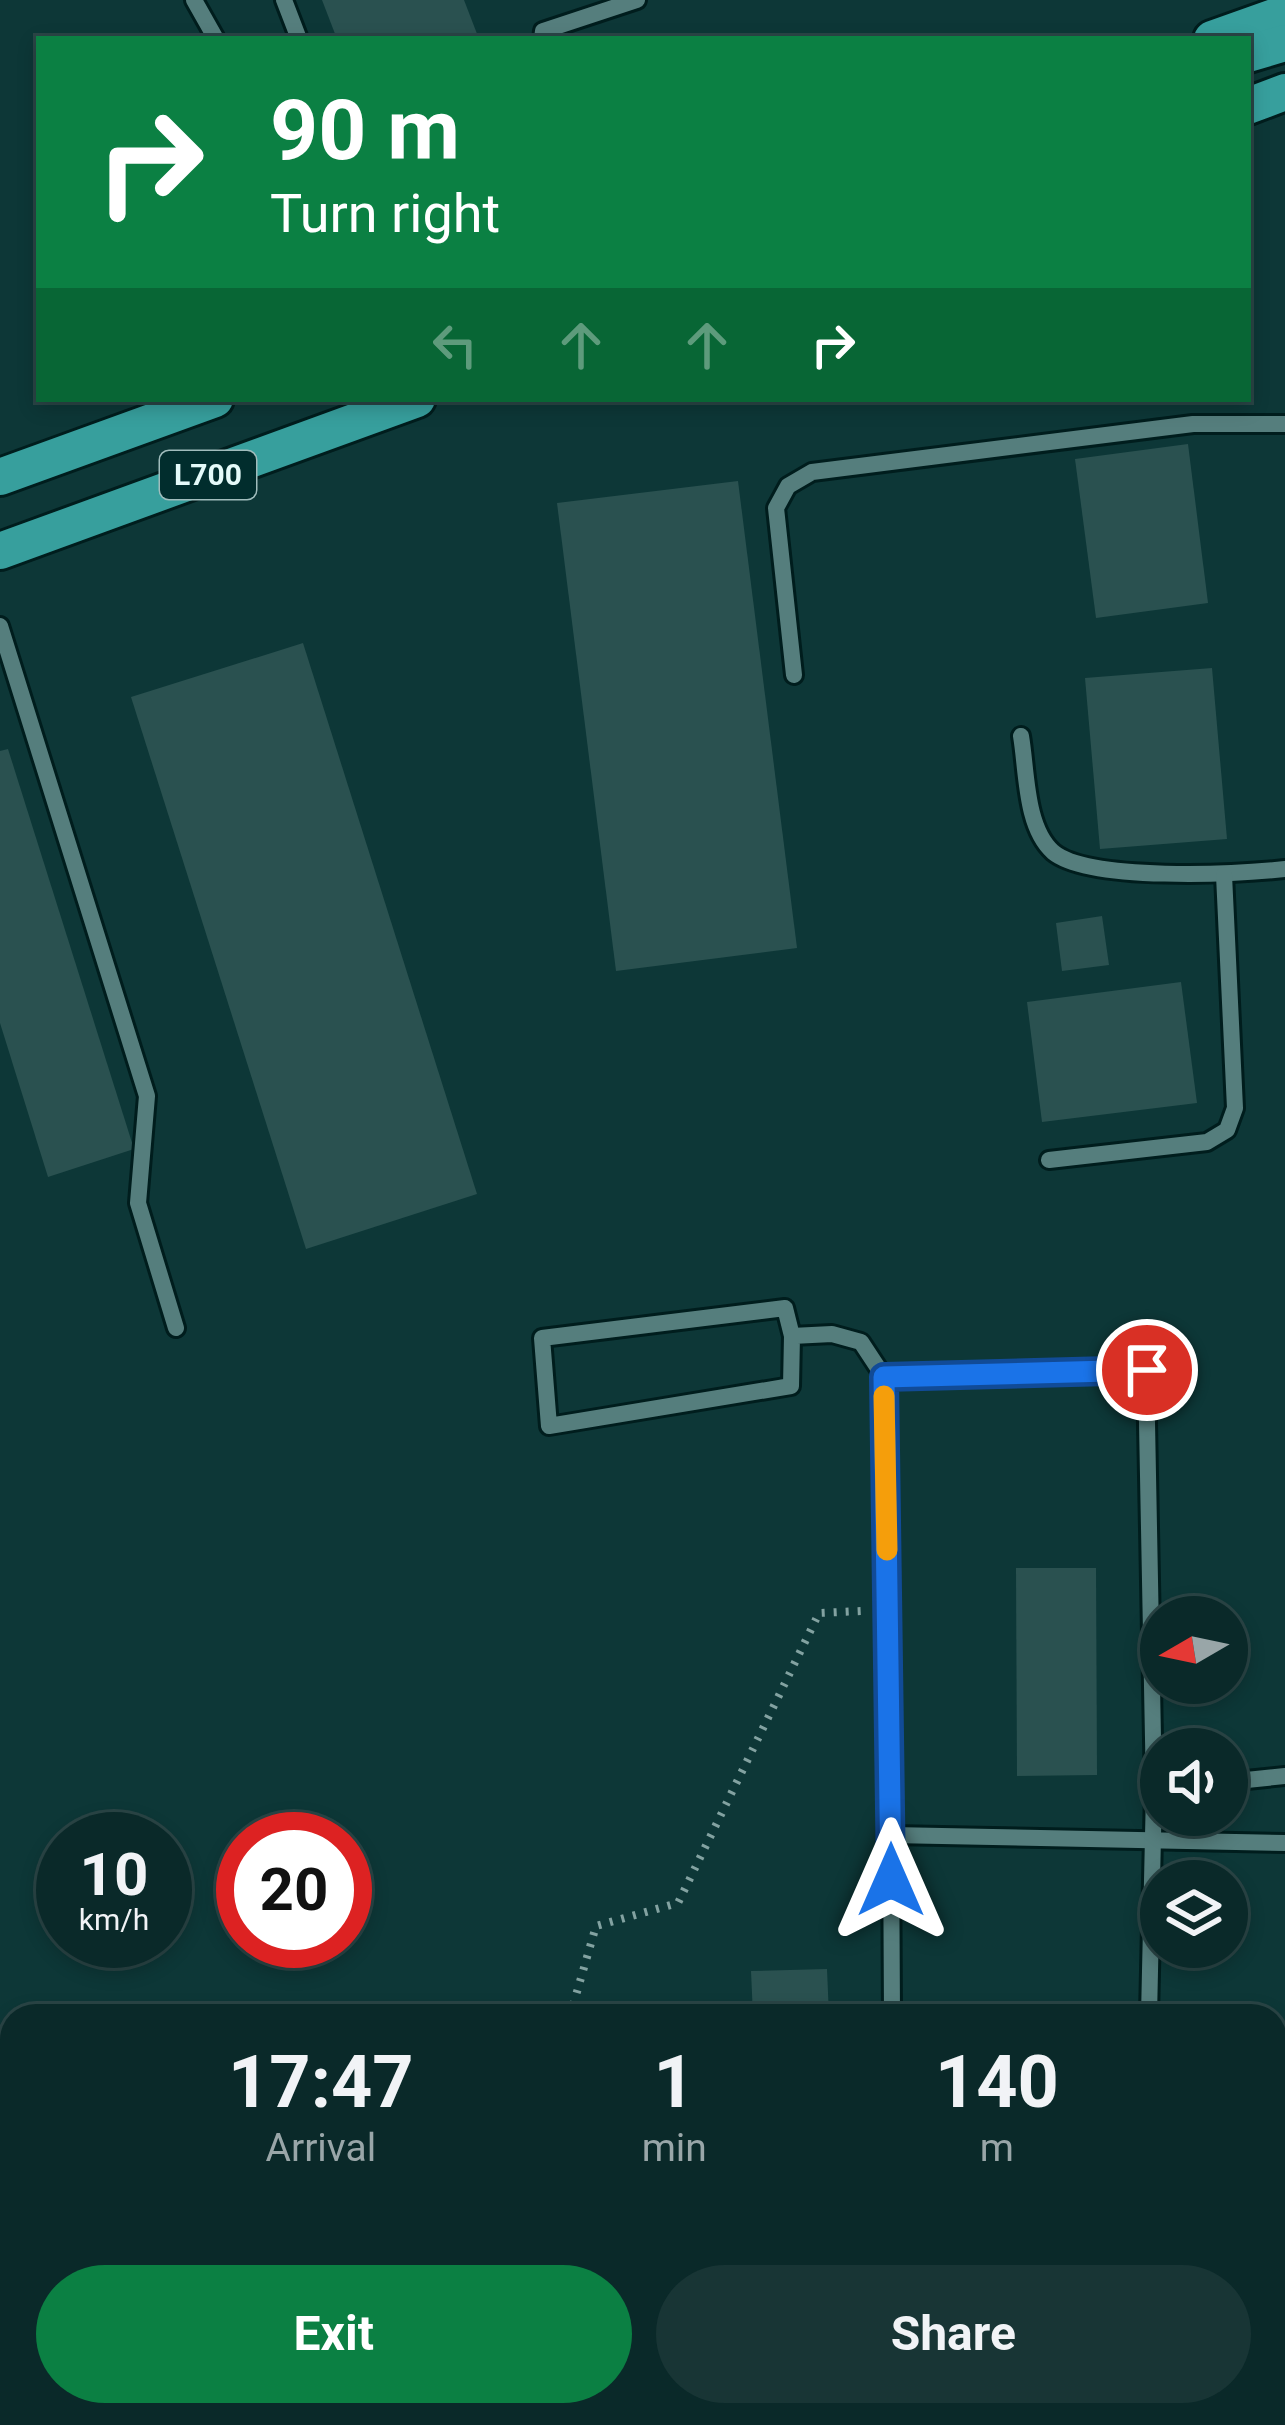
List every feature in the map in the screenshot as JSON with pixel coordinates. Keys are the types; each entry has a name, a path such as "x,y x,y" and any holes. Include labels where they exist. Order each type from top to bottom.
{"main road":[{"path":"1220,36 1285,13"},
{"path":"1251,54 1285,44"},
{"path":"1251,105 1285,92"},
{"path":"1251,116 1285,117"},
{"name":"L700","path":"0,477 206,402"},
{"name":"L700","path":"0,551 405,402"}],"lane":[{"path":"194,0 214,36"},
{"path":"284,0 298,36"},
{"path":"542,36 543,31 637,0"},
{"path":"794,675 776,508 788,486 812,472 1193,424 1285,424"},
{"path":"0,626 146,1096 138,1203 176,1328"},
{"path":"1022,736 1034,822 1054,852 1090,868 1224,875 1285,869"},
{"path":"1049,1160 1207,1142 1227,1130 1235,1108 1224,875"},
{"path":"785,1308 792,1336 791,1386 549,1426 542,1338 785,1308"},
{"path":"792,1336 832,1334 861,1342 884,1377 892,2004"},
{"path":"884,1377 1147,1370 1156,1728"},
{"path":"1248,1780 1285,1776"},
{"path":"891,1835 1285,1844"},
{"path":"1149,2004 1154,1836"}],"path":[{"path":"573,2004 596,1926 678,1903 820,1613 887,1609"}],"building":[{"path":"322,0 464,0 478,36 336,36"},
{"path":"1188,444 1208,603 1096,618 1075,459"},
{"path":"738,481 797,948 616,971 557,503"},
{"path":"303,643 477,1194 306,1249 131,697"},
{"path":"1212,668 1227,839 1100,849 1085,678"},
{"path":"8,749 134,1149 48,1177 0,1023 0,751"},
{"path":"1102,916 1109,965 1062,971 1056,923"},
{"path":"1181,982 1197,1103 1042,1122 1027,1002"},
{"path":"1016,1568 1096,1568 1097,1775 1017,1776"},
{"path":"827,1969 828,2004 752,2004 751,1971"}],"slow traffic":[{"path":"884,1396 887,1550"}],"route":[{"path":"891,1880 884,1377 1147,1370"}]}
